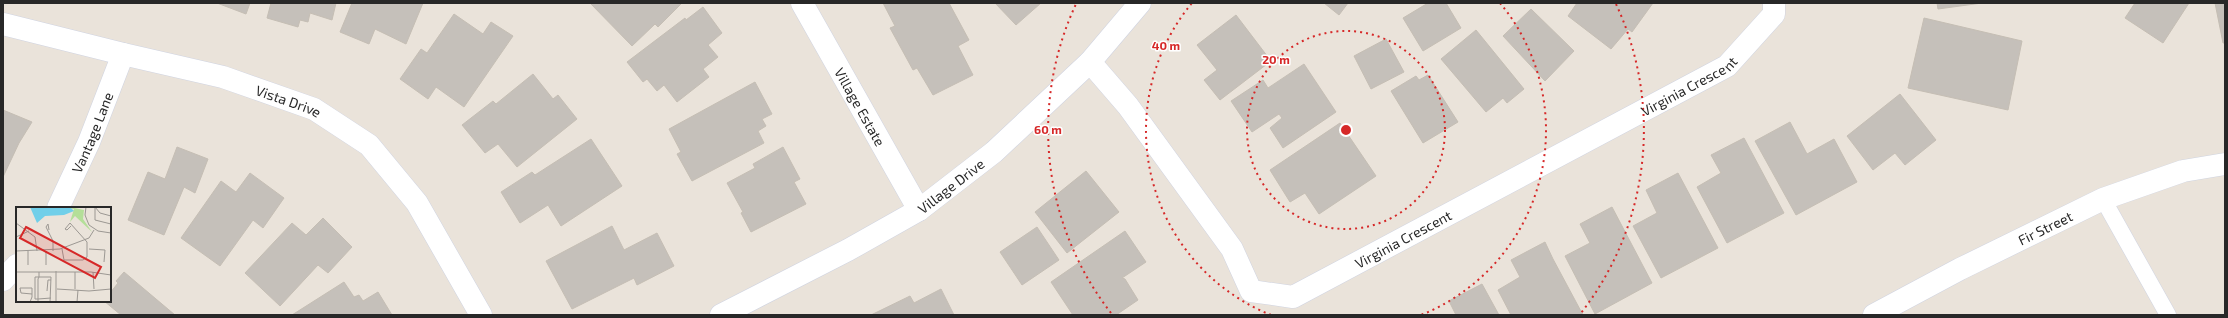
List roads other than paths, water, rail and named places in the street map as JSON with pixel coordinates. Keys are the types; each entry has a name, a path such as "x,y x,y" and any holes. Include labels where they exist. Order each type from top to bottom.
{"street":[{"name":"Village Estate","path":"802,3 919,210"},
{"name":"Village Drive","path":"722,315 750,308 919,210 994,152 1090,62 1140,3"},
{"name":"Virginia Crescent","path":"1090,62 1128,106 1232,249 1252,291 1293,297 1727,66 1774,14 1774,3"},
{"name":"Vista Drive","path":"3,24 223,77 307,107 369,145 417,203 481,315"},
{"name":"Vantage Lane","path":"58,207 89,142 123,54"},
{"name":"Fir Street","path":"1874,315 1960,269 2103,199 2183,171 2225,164"},
{"path":"3,280 16,265"}],"lane":[{"path":"2103,199 2168,315"}]}
